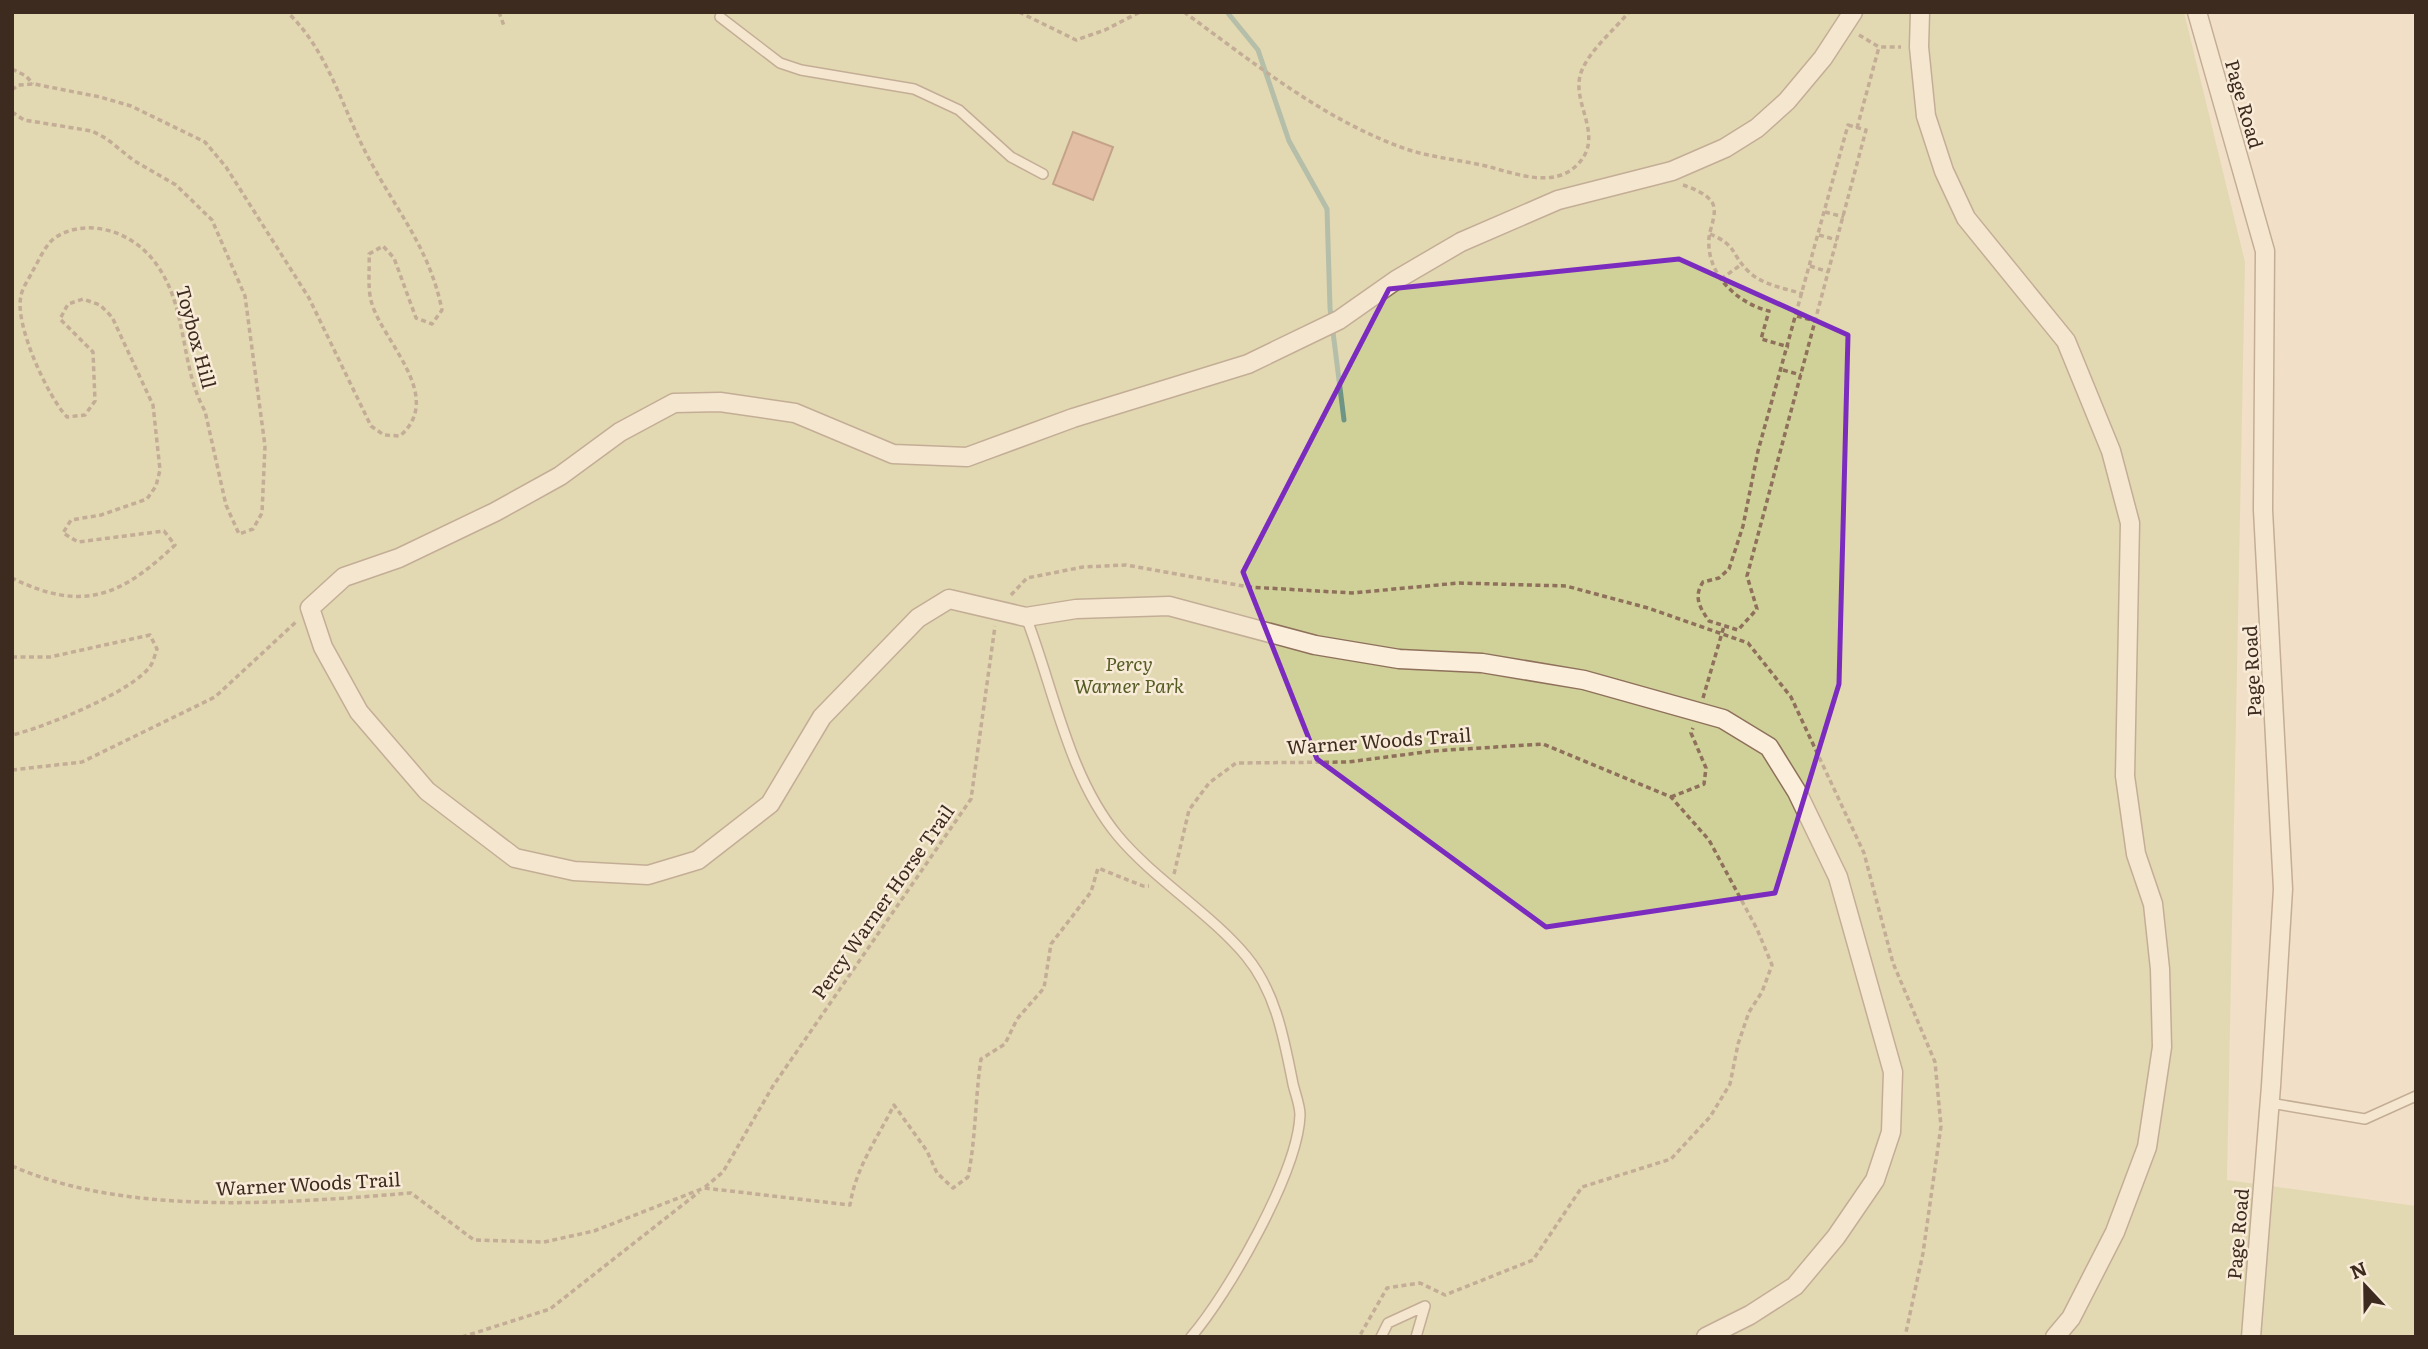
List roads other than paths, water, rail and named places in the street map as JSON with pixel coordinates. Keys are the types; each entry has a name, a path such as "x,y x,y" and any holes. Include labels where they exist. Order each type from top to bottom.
{"street":[{"path":"1920,12 1919,47 1926,116 1944,171 1966,218 2066,341 2111,450 2130,523 2125,776 2136,854 2153,904 2160,970 2162,1047 2147,1147 2115,1232 2071,1318 2055,1337"},
{"name":"Page Road","path":"2197,12 2265,251 2263,510 2283,889 2270,1103 2251,1337"},
{"path":"1706,1337 1749,1315 1795,1286 1836,1237 1875,1180 1891,1132 1893,1072 1838,877 1797,792 1769,747 1723,719 1584,680 1482,663 1399,659 1315,645 1169,606 1076,609 1026,617 949,598 918,618 822,717 770,804 698,860 648,875 574,871 515,858 428,791 359,712 323,647 310,608 344,578 399,558 495,512 560,476 620,432 674,403 720,402 795,413 893,453 967,457 1073,418 1248,364 1339,320 1396,280 1461,242 1558,201 1658,175 1725,148 1757,128 1809,78 1849,19"}],"lane":[{"path":"720,17 780,62 801,69 914,89 959,110 1011,157 1043,174"},
{"path":"1026,617 1087,784 1118,836 1245,955 1265,984 1283,1034 1300,1115 1286,1169 1249,1249 1210,1314 1191,1337"},
{"path":"2270,1103 2365,1119 2416,1096"},
{"path":"1381,1337 1388,1323 1425,1306 1416,1337"}],"waterway":[{"path":"1227,12 1258,50 1289,141 1327,209 1330,308 1344,420"}],"park label":[{"name":"Percy Warner Park","path":"1129,675"}]}
